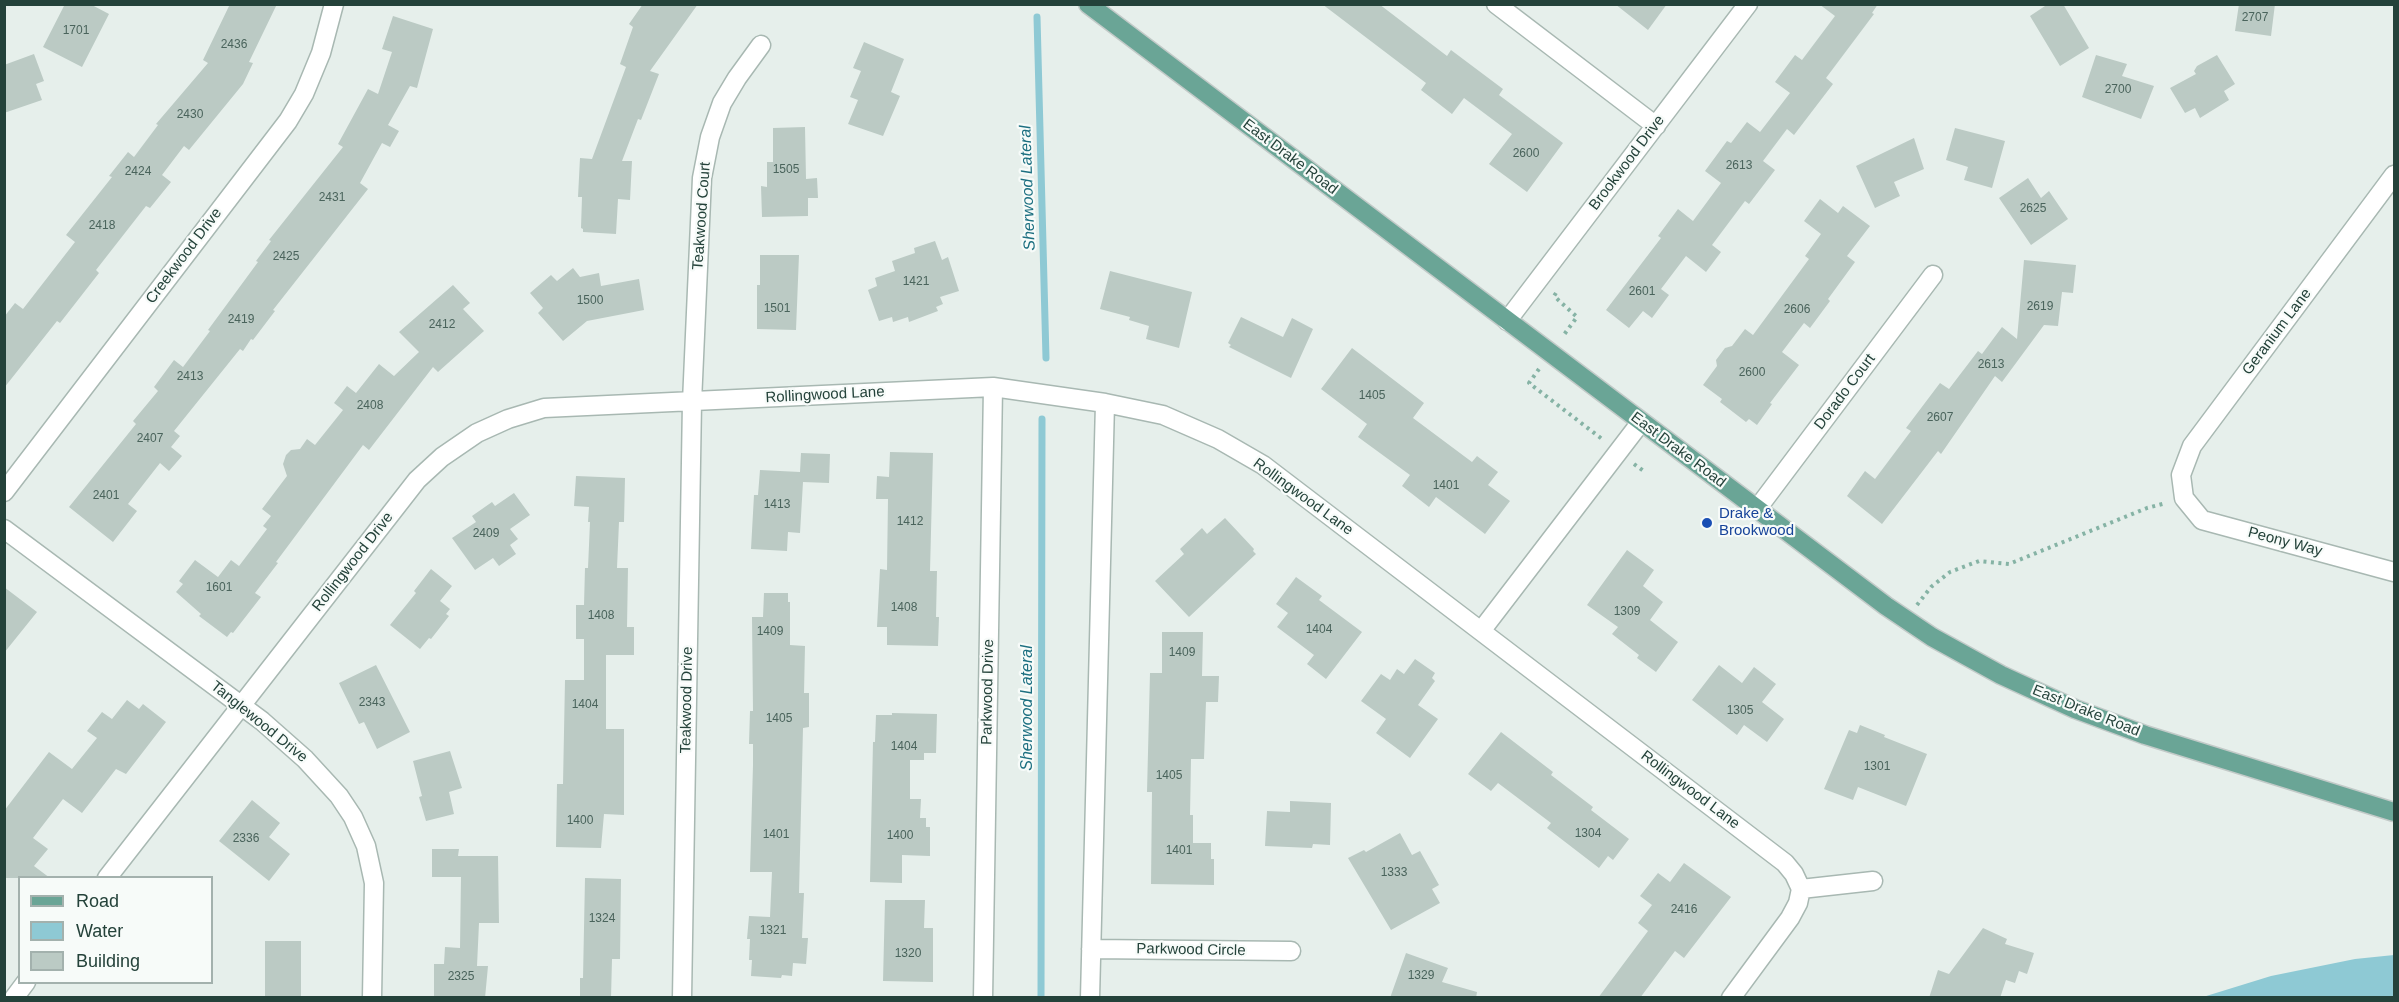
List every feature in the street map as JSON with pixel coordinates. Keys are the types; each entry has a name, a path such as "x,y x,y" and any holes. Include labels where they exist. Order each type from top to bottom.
{"main road":[{"name":"East Drake Road","path":"1088,4 1641,422 1932,637 2001,675 2075,709 2145,735 2394,812"}],"street":[{"name":"Creekwood Drive","path":"4,492 288,121 304,94 321,53 334,4"},
{"path":"1496,4 1656,126"},
{"name":"Brookwood Drive","path":"1507,321 1748,4"},
{"name":"Teakwood Court","path":"692,402 702,178 710,137 722,103 736,78 761,45"},
{"name":"Geranium Lane","path":"2184,498 2181,475 2192,446 2394,175"},
{"name":"Dorado Court","path":"1757,509 1933,274"},
{"name":"Rollingwood Lane","path":"692,402 993,387 1105,403 1163,415 1218,439 1263,465 1785,863 1794,874 1801,889"},
{"name":"Parkwood Drive","path":"983,998 993,387"},
{"name":"Rollingwood Drive","path":"109,876 417,480 442,457 477,433 508,419 544,408 692,402"},
{"name":"Teakwood Drive","path":"682,998 692,402"},
{"path":"1090,998 1105,403"},
{"path":"1481,632 1641,422"},
{"name":"Peony Way","path":"2184,498 2202,520 2394,572"},
{"name":"Tanglewood Drive","path":"4,530 241,705 305,759 339,796 366,846 374,883 372,998"},
{"path":"1731,998 1790,918 1798,903 1801,889 1873,881"},
{"name":"Parkwood Circle","path":"1091,949 1291,951"},
{"path":"14,998 24,984"}],"path":[{"path":"1559,290 1554,296 1577,317 1575,321"},
{"path":"1529,383 1604,441"},
{"path":"1907,620 1931,587 1950,572 1979,561 2009,564 2147,508 2184,498"}],"water":[{"path":"2394,955 2394,997 2203,997 2271,976 2355,959"}],"building":[{"path":"65,4 90,4 109,14 82,67 43,47"},
{"path":"230,4 277,4 249,62 253,63 243,84 189,150 184,146 162,175 171,182 150,208 146,206 96,270 99,273 60,323 57,321 4,388 4,317 15,303 23,309 75,242 66,235 112,177 109,176 128,152 134,157 158,125 156,124 208,63 203,60"},
{"path":"643,4 698,4 650,71 659,74 622,161 632,161 630,200 618,199 616,234 583,232 581,228 582,197 578,197 580,158 592,159 626,67 620,64 633,27 629,24"},
{"path":"1322,4 1379,4 1447,56 1451,50 1503,89 1499,95 1563,143 1527,192 1489,164 1512,134 1464,98 1452,114 1421,90 1426,83"},
{"path":"1615,4 1667,4 1648,30"},
{"path":"1819,4 1878,4 1872,13 1874,14 1826,78 1833,84 1794,135 1787,129 1763,161 1775,170 1749,204 1745,201 1712,245 1721,252 1706,272 1686,256 1661,289 1669,295 1652,318 1643,311 1629,328 1606,310 1661,238 1658,236 1678,209 1693,221 1721,183 1705,171 1727,141 1731,143 1747,122 1760,132 1790,93 1775,82 1795,55 1802,60 1835,16"},
{"path":"2048,4 2063,4 2089,48 2060,66 2030,16"},
{"path":"2239,4 2275,4 2271,36 2235,31"},
{"path":"393,16 433,29 417,88 410,86 388,125 399,131 390,147 382,143 360,183 368,189 273,310 275,311 253,340 251,339 243,351 240,349 174,431 180,436 171,447 182,456 169,471 160,463 128,504 137,511 113,542 69,507 136,424 133,421 158,391 154,387 174,360 183,367 258,262 256,261 271,241 269,240 343,147 338,144 368,89 378,94 392,52 382,49"},
{"path":"864,42 904,59 891,92 900,96 883,136 848,124 858,100 850,97 861,71 853,68"},
{"path":"34,54 44,81 36,84 42,100 4,113 4,65"},
{"path":"2096,55 2127,64 2122,76 2154,86 2141,119 2082,97"},
{"path":"2217,55 2235,84 2224,91 2229,100 2200,118 2195,108 2185,113 2170,88 2196,74 2194,71 2197,66"},
{"path":"805,127 806,179 817,178 818,198 808,198 808,216 762,217 761,186 767,187 767,162 773,162 773,128"},
{"path":"1955,128 2005,141 1992,188 1964,180 1968,167 1946,160"},
{"path":"1914,138 1924,169 1894,182 1900,196 1875,208 1856,166"},
{"path":"2028,178 2041,198 2049,191 2068,219 2031,245 1999,198"},
{"path":"1820,199 1838,213 1843,206 1870,226 1847,256 1855,262 1828,299 1830,301 1810,328 1804,323 1782,352 1799,365 1770,403 1772,404 1757,425 1749,419 1746,422 1703,385 1717,366 1716,360 1725,348 1732,346 1745,329 1753,335 1809,259 1805,256 1821,234 1804,221"},
{"path":"935,241 942,260 948,257 959,291 940,297 943,304 936,307 938,311 909,322 908,317 893,322 892,317 879,321 868,290 877,286 875,278 895,271 892,261 915,253 914,248"},
{"path":"760,255 799,255 796,330 757,329"},
{"path":"2024,260 2076,265 2073,293 2062,292 2058,326 2044,325 2002,382 1995,376 1941,454 1938,451 1882,524 1847,496 1865,471 1875,479 1911,431 1906,428 1940,383 1949,389 1978,351 1982,354 2002,327 2017,339"},
{"path":"573,268 580,277 599,273 601,286 639,279 644,310 587,321 563,341 538,313 543,308 530,293 551,275 557,281"},
{"path":"1110,271 1192,292 1179,348 1146,339 1149,326 1129,320 1130,317 1100,309"},
{"path":"453,285 470,303 463,309 484,331 438,372 433,367 369,450 363,445 255,593 261,597 233,633 231,632 227,637 199,616 201,614 176,592 183,584 179,581 195,560 218,577 231,560 239,566 267,529 263,526 271,516 262,509 287,476 283,464 286,455 291,450 300,449 307,439 315,445 343,410 334,403 347,386 356,393 379,364 394,376 419,352 399,332"},
{"path":"1241,317 1283,337 1292,318 1313,329 1291,378 1229,347 1231,345 1228,343"},
{"path":"1352,348 1424,403 1413,418 1472,462 1477,456 1498,472 1488,485 1510,501 1485,534 1436,497 1429,507 1402,486 1410,475 1358,437 1367,424 1321,389"},
{"path":"890,452 933,453 930,571 937,571 938,646 887,645 887,627 877,627 880,569 887,570 888,499 876,499 877,476 889,477"},
{"path":"801,453 830,454 829,483 803,482 800,533 788,532 787,551 751,549 754,495 758,495 760,470 800,472"},
{"path":"576,476 625,478 624,522 619,522 617,568 628,568 627,627 634,627 634,655 606,655 606,729 624,729 624,815 604,814 601,848 556,847 557,784 563,784 565,680 584,680 584,639 576,639 576,605 584,605 590,522 588,522 589,507 574,506"},
{"path":"514,493 530,515 510,529 518,539 510,545 516,554 499,566 493,558 475,570 452,538 476,522 472,516 492,502 495,506"},
{"path":"1225,518 1256,554 1189,617 1155,581 1184,554 1180,549 1202,528 1207,534"},
{"path":"1627,550 1654,570 1643,586 1663,602 1650,620 1678,642 1656,672 1637,658 1639,655 1612,634 1618,627 1587,605"},
{"path":"431,569 452,586 440,601 450,609 446,614 449,616 420,649 390,625 416,593 414,591"},
{"path":"1296,577 1322,596 1319,600 1362,632 1326,679 1307,664 1314,655 1277,627 1288,613 1276,604"},
{"path":"4,587 37,612 4,653"},
{"path":"764,593 788,593 790,645 805,646 804,693 809,693 809,727 803,728 799,893 804,893 802,938 808,938 806,964 793,963 792,976 782,975 781,978 751,976 750,939 747,939 749,916 770,917 772,872 750,872 753,765 753,744 749,744 750,711 753,711 752,617 763,617"},
{"path":"1162,632 1203,632 1202,676 1219,676 1218,702 1206,702 1204,759 1191,759 1190,815 1193,815 1193,843 1211,843 1211,859 1214,859 1214,885 1151,884 1152,792 1147,792 1150,673 1162,673"},
{"path":"1415,659 1435,673 1432,678 1435,681 1418,705 1438,719 1410,758 1376,733 1386,719 1361,701 1381,674 1390,680 1397,669 1404,674"},
{"path":"376,665 410,732 377,749 364,722 359,724 339,683"},
{"path":"1719,665 1742,683 1754,667 1776,684 1762,702 1784,719 1767,742 1744,725 1737,735 1692,700"},
{"path":"127,700 139,709 143,704 166,722 126,774 116,769 82,813 63,799 33,838 48,849 34,866 47,876 4,878 4,811 49,752 72,769 97,738 87,731 102,712 112,719"},
{"path":"892,713 937,714 936,753 924,753 924,760 910,760 910,799 921,799 920,818 926,818 926,827 930,827 930,856 902,855 902,883 870,882 873,742 875,742 876,715 892,715"},
{"path":"1860,725 1927,754 1906,806 1858,787 1853,800 1824,789 1849,730 1857,733"},
{"path":"1501,732 1553,772 1551,775 1593,807 1591,810 1629,839 1613,860 1608,856 1599,868 1547,828 1551,823 1498,783 1491,791 1468,774"},
{"path":"450,751 462,788 449,792 454,814 426,821 413,761"},
{"path":"252,800 280,823 269,837 290,854 269,881 219,841"},
{"path":"1290,801 1331,803 1330,845 1313,844 1312,848 1265,846 1267,811 1290,812"},
{"path":"1400,833 1412,855 1420,851 1439,885 1432,889 1440,903 1391,930 1348,858 1364,850 1366,852"},
{"path":"432,849 459,849 458,856 498,856 499,923 479,923 477,966 488,966 485,998 434,998 434,964 444,964 445,947 460,948 461,877 432,877"},
{"path":"1684,863 1731,897 1684,958 1675,951 1640,998 1598,998 1648,931 1638,923 1652,905 1640,896 1658,873 1670,882"},
{"path":"585,878 621,879 620,959 612,959 611,998 580,998 580,978 583,978"},
{"path":"885,900 925,900 924,928 933,928 933,982 883,981"},
{"path":"1983,928 2007,939 2005,944 2034,953 2027,974 2019,971 2015,983 2006,980 2000,998 1929,998 1938,970 1949,974"},
{"path":"265,941 301,941 301,998 265,998"},
{"path":"1406,953 1448,968 1442,982 1477,992 1476,998 1390,998"}],"waterway":[{"name":"Sherwood Lateral","path":"1037,17 1046,358"},
{"name":"Sherwood Lateral","path":"1041,998 1042,419"}],"place":[{"name":"Drake & Brookwood","path":"1707,523"}]}
